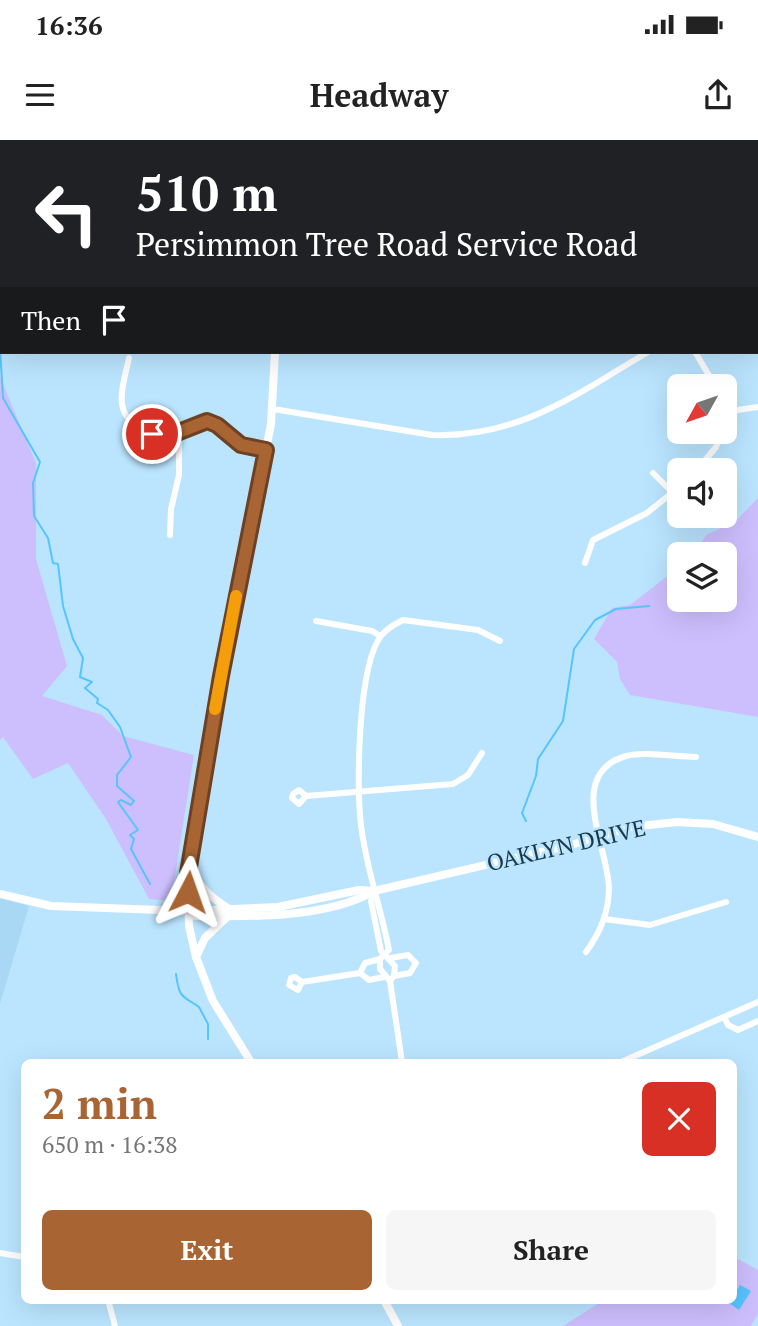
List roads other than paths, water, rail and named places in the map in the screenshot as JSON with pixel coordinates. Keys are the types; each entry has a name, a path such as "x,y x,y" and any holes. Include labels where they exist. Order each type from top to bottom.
{"main road":[{"path":"249,1059 213,1000 196,957 188,911 189,864 221,676 274,409 275,354"},
{"name":"OAKLYN DRIVE","path":"0,894 51,906 188,911 196,916 278,907 359,890 374,891 631,827 677,822 713,824 758,837"},
{"path":"189,864 196,880 228,913 205,938 196,957"},
{"path":"386,1304 397,1326"}],"street":[{"path":"274,409 432,435 489,431 524,422 645,354"},
{"path":"696,354 708,374"},
{"path":"129,358 121,397 126,416 152,434 179,432 207,421 217,425 241,445 266,450"},
{"path":"737,410 758,408"},
{"path":"170,535 171,509 179,475 179,432"},
{"path":"653,473 667,487"},
{"path":"585,563 593,540 647,513 667,498"},
{"path":"402,1059 389,978 371,901 374,891 361,827 358,792 363,706 372,657 380,636 397,623 416,620 478,630 500,642"},
{"path":"316,621 372,631 380,636"},
{"path":"306,796 453,784 468,775 482,753"},
{"path":"586,952 604,919 609,887 592,801 595,784 603,770 614,761 629,755 696,757"},
{"path":"604,919 650,925 726,902"},
{"path":"302,982 360,973 369,980 389,978 410,972 416,963 408,955 385,958 365,963 360,973"},
{"path":"385,958 395,966 389,978"},
{"path":"628,1059 758,1002"},
{"path":"724,1017 728,1025 738,1030 758,1021"},
{"path":"0,1253 21,1256"},
{"path":"109,1304 115,1326"}],"water":[{"path":"740,1285 751,1291 739,1310 730,1304 737,1304 737,1290"}],"waterway":[{"path":"0,354 3,398 40,462 33,483 34,516 48,538 53,563 58,564 63,606 73,639 83,658 80,677 92,682 85,688 98,699 97,703 108,710 120,727 131,757 117,775 117,786 134,801 131,805 121,800 118,802 138,830 130,835 134,839 131,849 150,884"},
{"path":"526,821 522,813 536,776 538,759 563,721 574,649 595,620 616,609 649,606"},
{"path":"176,974 180,993 199,1007 208,1024 208,1039"}]}
